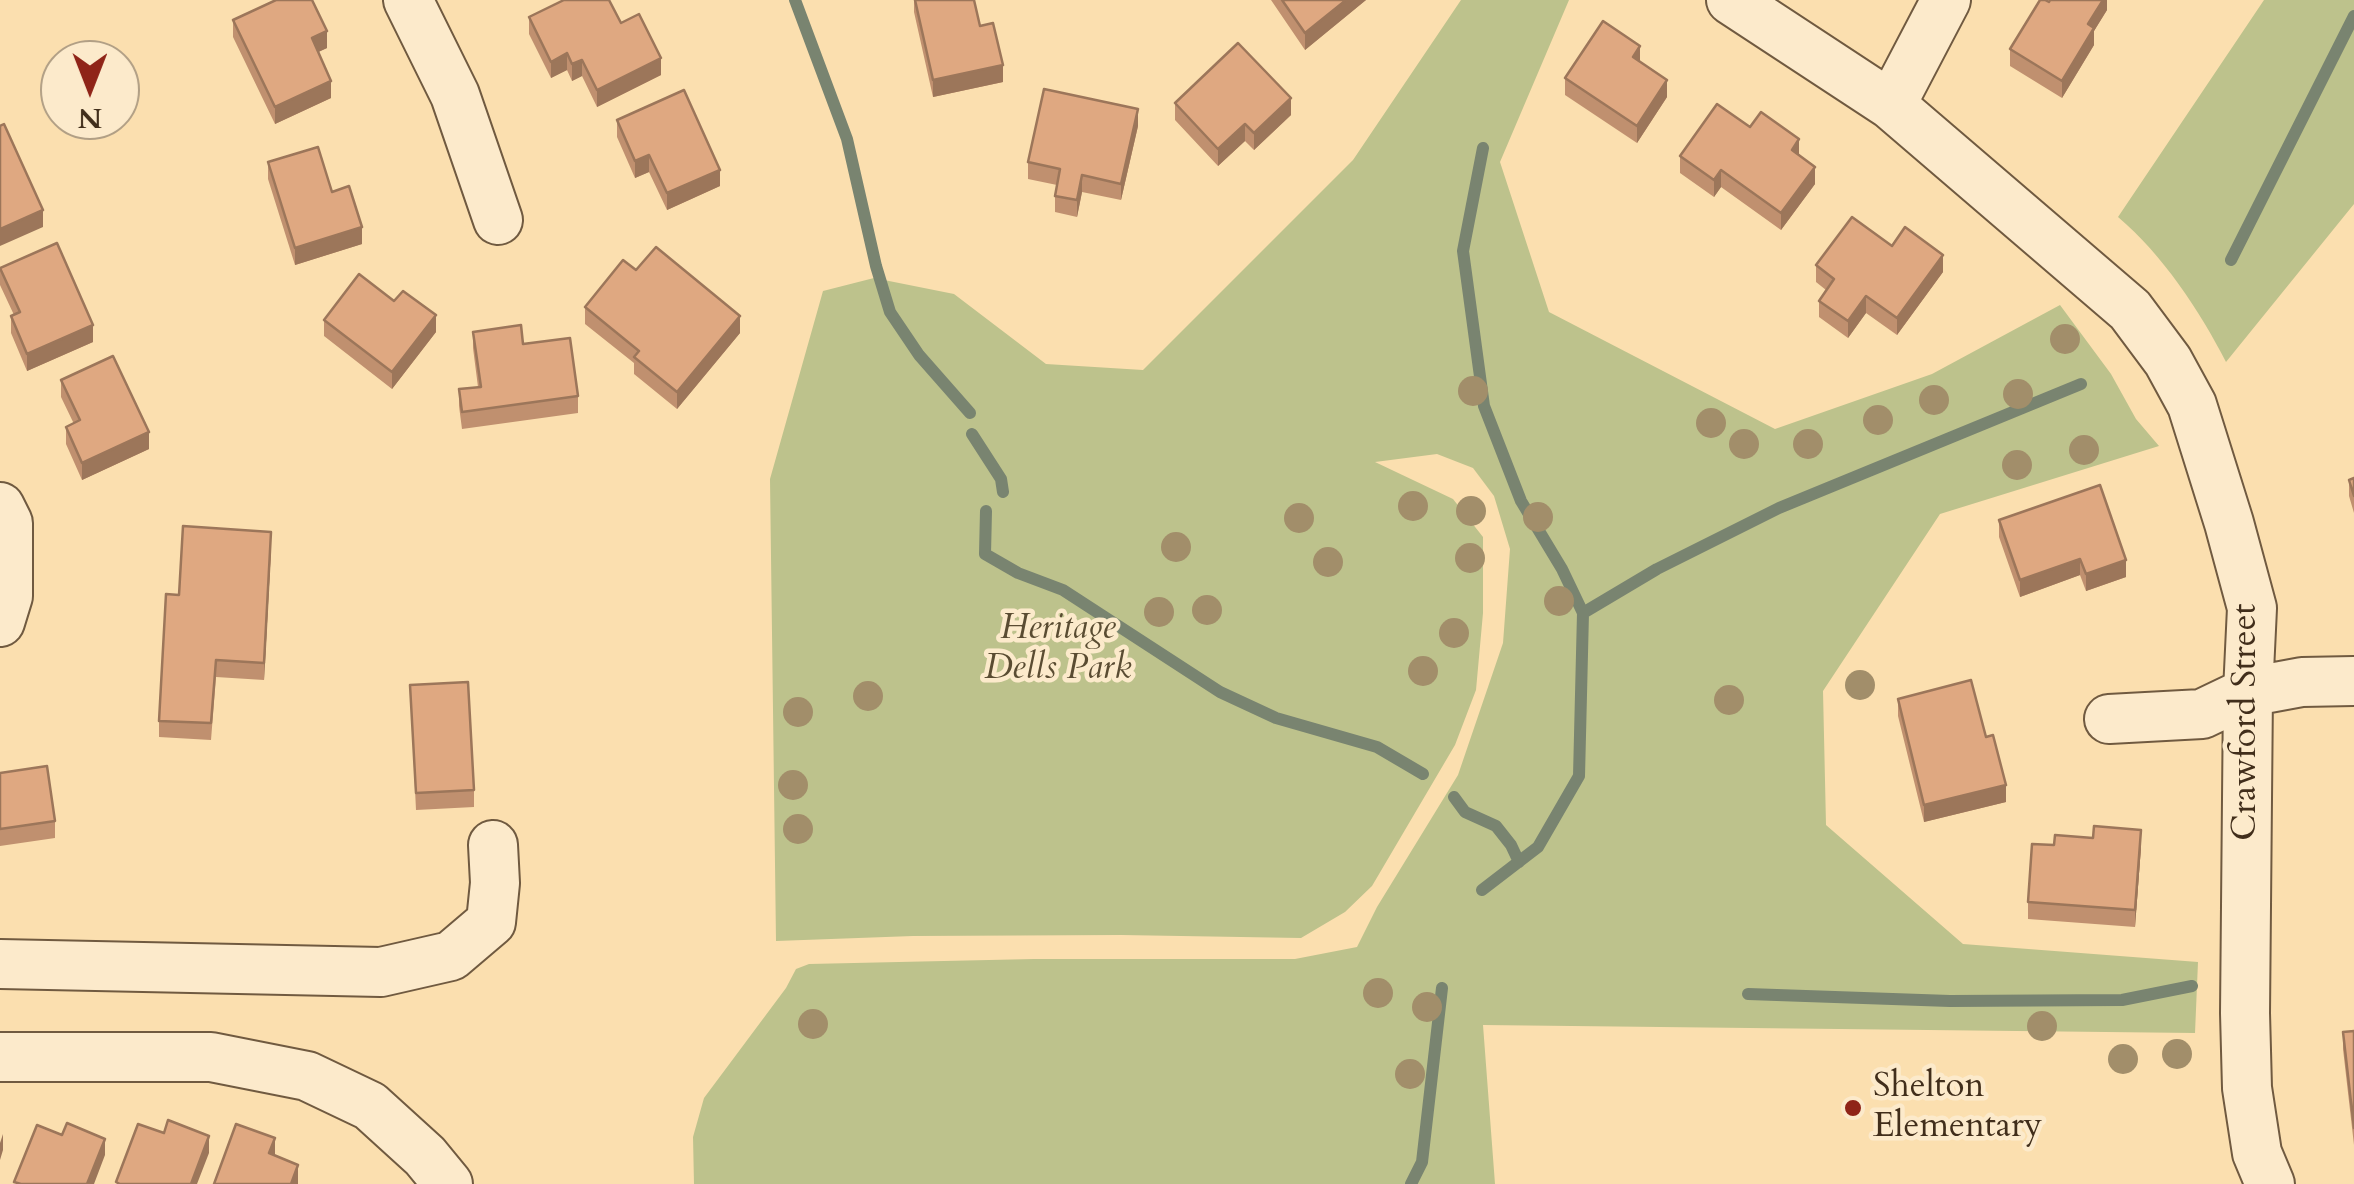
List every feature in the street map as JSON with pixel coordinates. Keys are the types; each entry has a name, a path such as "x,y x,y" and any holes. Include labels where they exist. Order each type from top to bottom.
{"street":[{"path":"408,0 455,96 498,220"},
{"name":"Crawford Street","path":"1731,0 1891,104 2130,310 2168,361 2192,405 2230,522 2252,608 2248,692 2247,1088 2257,1153 2270,1184"},
{"path":"1891,104 1946,0"},
{"path":"0,507 8,523 8,596 0,622"},
{"path":"2109,719 2202,714 2248,692 2302,682 2354,682"},
{"path":"0,964 381,972 451,956 490,922 495,883 493,844"},
{"path":"0,1057 211,1057 307,1076 370,1106 426,1175"}],"green space":[{"name":"Heritage Dells Park","path":"1461,0 1569,0 1500,162 1549,312 1775,429 1932,374 2060,305 2111,374 2136,419 2159,446 1940,514 1823,691 1826,825 1963,944 2198,962 2195,1033 1483,1025 1495,1184 694,1184 693,1137 704,1098 796,969 809,964 1295,959 1357,947 1377,907 1458,775 1503,643 1510,549 1494,496 1473,468 1437,454 1375,462 1453,499 1483,537 1483,613 1476,690 1455,745 1372,886 1345,912 1301,938 913,936 776,941 770,479 823,291 874,278 954,294 1046,364 1143,370 1353,160"},
{"path":"2264,0 2354,0 2354,204 2226,362 2179,284 2118,217"}],"building":[{"path":"276,0 312,0 327,31 312,38 331,81 275,107 233,20"},
{"path":"564,0 609,0 621,23 639,14 661,58 597,90 582,60 572,64 567,53 551,62 529,17"},
{"path":"915,0 974,0 980,26 993,23 1003,65 933,80"},
{"path":"1282,0 1346,0 1305,33"},
{"path":"2040,0 2103,0 2088,24 2094,28 2062,81 2010,49"},
{"path":"1603,21 1640,46 1633,57 1667,80 1637,126 1565,78"},
{"path":"1238,43 1291,98 1254,133 1245,124 1218,149 1175,103"},
{"path":"1044,89 1138,109 1121,184 1082,175 1077,200 1055,196 1060,169 1028,162"},
{"path":"684,90 720,170 667,193 649,155 635,161 617,120"},
{"path":"1717,104 1750,127 1761,112 1799,139 1792,150 1815,167 1781,213 1721,170 1714,180 1680,156"},
{"path":"4,124 43,210 0,229 0,126"},
{"path":"318,147 332,192 349,186 362,227 295,248 268,162"},
{"path":"1852,217 1892,246 1905,227 1943,255 1897,318 1866,296 1848,321 1819,301 1834,279 1816,265"},
{"path":"57,243 93,325 27,354 11,316 20,312 0,268"},
{"path":"656,247 740,316 677,392 634,357 639,351 585,307 623,260 636,270"},
{"path":"359,274 394,301 403,291 436,315 392,372 324,320"},
{"path":"521,325 523,344 570,338 578,396 462,412 459,389 481,387 473,332"},
{"path":"113,356 149,432 82,463 66,427 80,420 61,380"},
{"path":"2100,485 2126,560 2086,574 2080,559 2020,580 1999,520"},
{"path":"183,526 271,532 264,663 216,660 211,723 159,721 166,594 179,595"},
{"path":"1971,680 1986,737 1993,735 2006,785 1924,805 1898,699"},
{"path":"468,682 474,790 416,793 410,685"},
{"path":"47,766 55,821 0,829 0,773"},
{"path":"2094,826 2141,830 2135,910 2028,902 2032,844 2054,845 2055,835 2093,838"},
{"path":"2354,1031 2354,1128 2343,1032"},
{"path":"168,1120 209,1136 191,1184 116,1182 138,1124 164,1133"},
{"path":"67,1123 105,1139 87,1184 14,1182 37,1125 62,1135"},
{"path":"236,1124 275,1138 269,1153 298,1165 291,1184 214,1184"}],"waterway":[{"path":"795,0 847,139 890,312 919,355 970,413"},
{"path":"2231,260 2354,16"},
{"path":"1482,890 1538,847 1579,776 1583,613 1521,501 1484,406 1463,251 1483,148"},
{"path":"1583,613 1657,569 1779,508 2081,384"},
{"path":"972,434 1001,479 1003,492"},
{"path":"986,511 985,554 1018,573 1063,590 1220,692 1276,718 1377,747 1423,774"},
{"path":"1454,797 1465,812 1496,826 1519,862"},
{"path":"1748,994 1950,1001 2122,1000 2192,986"},
{"path":"1411,1184 1422,1162 1442,988"}],"place":[{"name":"Shelton Elementary","path":"1853,1108"}]}
